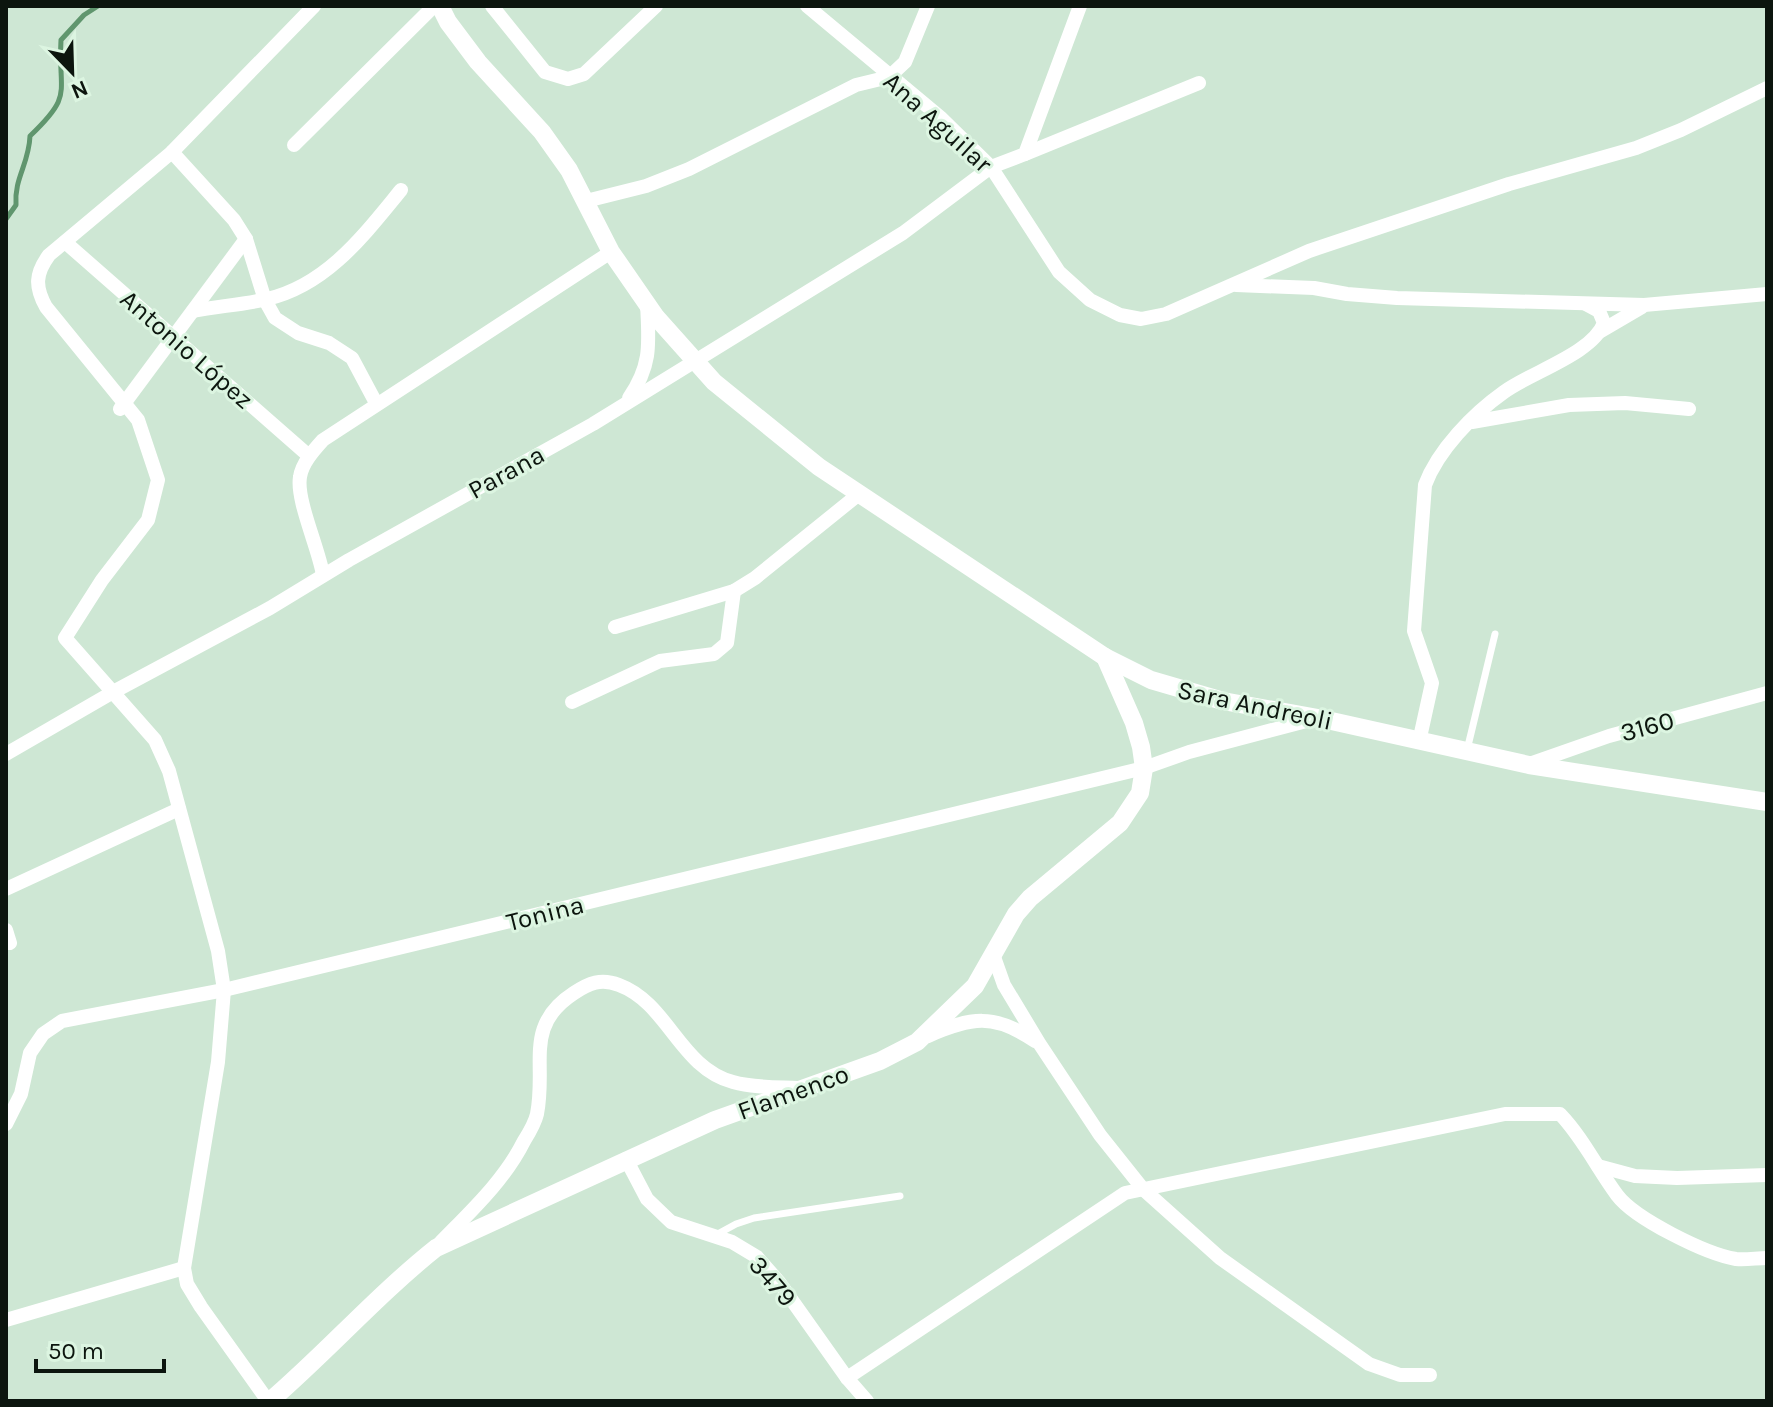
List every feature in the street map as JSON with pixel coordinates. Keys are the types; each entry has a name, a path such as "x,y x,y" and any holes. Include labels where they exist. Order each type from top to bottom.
{"street":[{"path":"269,1401 194,1295 187,1284 184,1268 218,1062 224,990 218,951 169,771 155,740 115,691 65,638 102,580 148,520 158,480 138,420 121,407 46,307 37,290 39,269 49,255 172,152 314,6"},
{"path":"294,145 434,6"},
{"name":"Sara Andreoli","path":"440,6 478,62 542,132 586,201 611,252 647,304 714,382 819,467 1105,657 1151,680 1223,701 1318,718 1529,765 1767,802"},
{"path":"492,6 545,72 568,79 584,74 656,6"},
{"name":"Ana Aguilar","path":"807,6 940,117 991,167 1059,272 1090,300 1120,315 1141,319 1166,314 1232,285"},
{"path":"586,201 646,186 689,169 856,85 889,77 905,62 928,6"},
{"path":"1025,154 1080,6"},
{"name":"Parana","path":"6,754 270,608 625,405 903,233 991,167 1199,83"},
{"path":"1232,285 1309,251 1509,184 1636,148 1767,88"},
{"path":"172,152 234,220 246,239 265,300 275,318 298,333 329,343 352,358 376,403"},
{"path":"193,311 265,300 328,270 355,246 401,190"},
{"path":"121,407 246,239"},
{"name":"Antonio López","path":"65,242 309,456"},
{"path":"323,575 301,493 300,477 309,456 323,440 611,252"},
{"path":"1232,285 1314,288 1397,298 1644,305 1767,294"},
{"path":"625,405 642,380 649,353 647,304"},
{"path":"1586,304 1599,311 1604,323 1601,331"},
{"path":"1419,742 1432,683 1414,631 1425,485 1433,464 1449,443 1503,392 1589,343 1601,331 1644,305"},
{"path":"1471,422 1569,405 1625,403 1689,409"},
{"path":"615,627 734,591 755,578 859,494"},
{"path":"572,702 660,661 714,654 727,643 734,591"},
{"path":"1105,657 1134,723 1144,768"},
{"name":"3160","path":"1529,765 1609,736 1767,693"},
{"name":"Tonina","path":"6,1124 21,1094 30,1053 43,1034 62,1021 224,990 1144,768 1189,752 1318,718"},
{"name":"Flamenco","path":"269,1401 309,1367 402,1275 436,1248 715,1120 880,1061 917,1042 975,986 1016,914 1030,898 1120,823 1140,793 1144,768"},
{"path":"6,889 179,809"},
{"path":"993,954 1004,985 1039,1043 1100,1135 1143,1189 1220,1258 1369,1364 1400,1375 1430,1375"},
{"path":"436,1248 513,1161 536,1116 541,1037 546,1019 558,1003 589,983 603,981 622,986 652,1006 692,1058 714,1074 731,1082 804,1088"},
{"path":"917,1042 959,1023 989,1020 1017,1028 1039,1043"},
{"path":"847,1378 1125,1193 1505,1114 1560,1114 1574,1129 1619,1198 1651,1221 1694,1246 1736,1259 1767,1258"},
{"name":"3479","path":"626,1159 656,1211 671,1222 732,1242 757,1257 867,1401"},
{"path":"1598,1166 1635,1176 1767,1175"},
{"path":"6,1320 184,1268"}],"lane":[{"path":"1466,752 1495,634"},
{"path":"712,1237 754,1218 900,1196"}],"waterway":[{"path":"6,219 16,205 17,187 30,136 53,111 61,93 61,40 84,15 98,6"}]}
